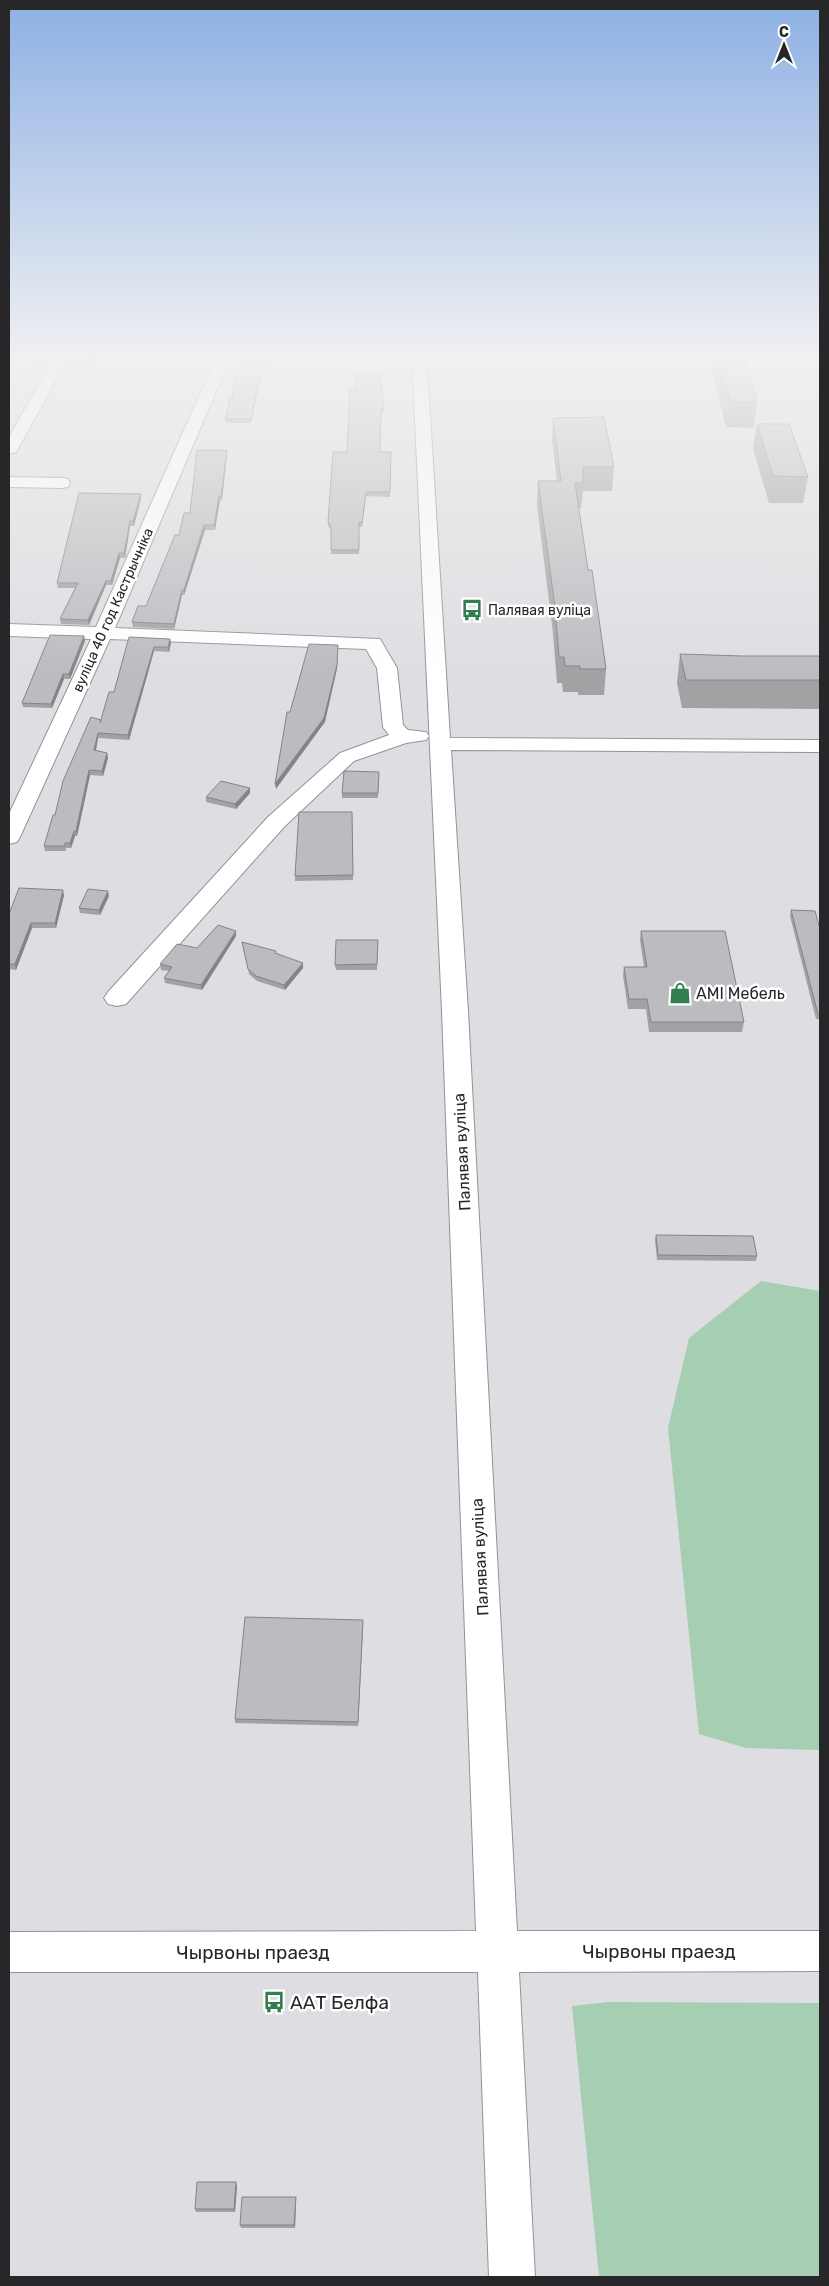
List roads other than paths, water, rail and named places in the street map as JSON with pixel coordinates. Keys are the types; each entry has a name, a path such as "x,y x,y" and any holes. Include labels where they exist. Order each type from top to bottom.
{"street":[{"name":"вуліца 40 год Кастрычніка","path":"9,837 103,633 179,461"},
{"name":"Палявая вуліца","path":"425,461 456,1020 498,1950"},
{"path":"9,482 62,483"},
{"path":"9,630 373,643 387,668 393,727 403,737"},
{"path":"116,998 276,822 347,757 403,737 441,740 820,746"},
{"path":"498,1950 512,2277"},
{"name":"Чырвоны праезд","path":"9,1952 820,1951"}],"place":[{"name":"Палявая вуліца","path":"472,610"},
{"name":"AMI Мебель","path":"680,993"},
{"name":"ААТ Белфа","path":"274,2002"}]}
